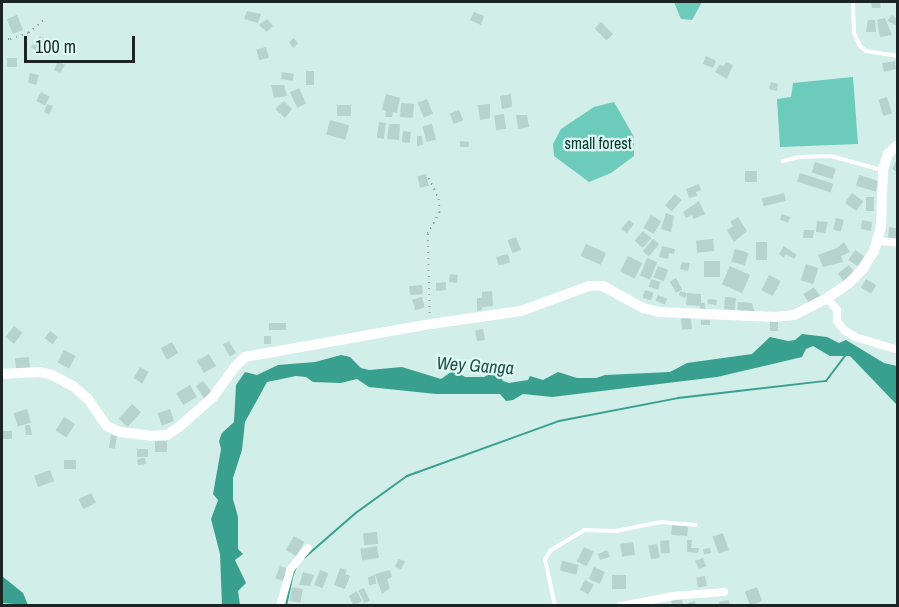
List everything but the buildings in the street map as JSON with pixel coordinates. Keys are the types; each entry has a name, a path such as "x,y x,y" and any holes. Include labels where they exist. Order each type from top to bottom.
{"street":[{"path":"2,374 40,372 52,375 73,386 88,399 107,426 120,432 151,436 167,435 213,398 235,367 246,357 260,352 521,311 589,286 603,286 642,308 659,312 775,317 794,315 849,284 863,269 877,241 881,227 883,170 888,154 897,145"},
{"path":"877,241 897,243"},
{"path":"827,298 837,310 837,321 844,330 855,337 897,350"},
{"path":"280,606 290,570 308,548"},
{"path":"621,606 674,596 724,592"}],"lane":[{"path":"853,2 854,33 860,46 866,51 897,56"},
{"path":"783,160 831,156 883,170"},
{"path":"555,606 545,559 551,550 584,530 616,531 661,522 696,525"}],"path":[{"path":"2,39 28,33 46,18"},
{"path":"429,178 439,199 440,212 428,234 431,324"}],"green space":[{"path":"674,2 702,2 692,20 681,19"},
{"path":"853,77 858,144 780,147 777,99 791,97 793,83"},
{"name":"small forest","path":"614,102 634,137 634,156 611,173 589,182 554,156 553,144 561,129 594,107"}],"shaded area":[{"path":"802,334 827,337 839,343 846,340 884,363 897,366 897,405 850,356 830,356 813,346 806,349 802,357 717,377 552,397 523,394 506,401 500,394 436,394 369,387 357,379 341,383 313,382 306,377 296,376 267,382 245,422 242,450 233,478 233,499 238,517 238,549 243,554 235,560 246,583 238,591 240,605 222,605 220,554 211,519 218,500 213,494 221,449 219,441 222,433 234,422 236,385 245,372 257,375 278,365 315,362 341,355 350,357 361,368 369,370 402,367 441,379 454,370 465,377 484,377 492,373 500,375 503,381 509,383 528,380 530,376 543,380 558,372 577,378 596,378 605,375 670,372 687,363 752,354 770,337 788,341 795,340"},
{"path":"2,576 23,593 28,605 2,603"}],"waterway":[{"path":"304,558 357,512 407,476 559,421 678,398 826,381 846,354"},
{"path":"286,606 296,567"}],"water label":[{"name":"Wey Ganga","path":"475,366"}]}
